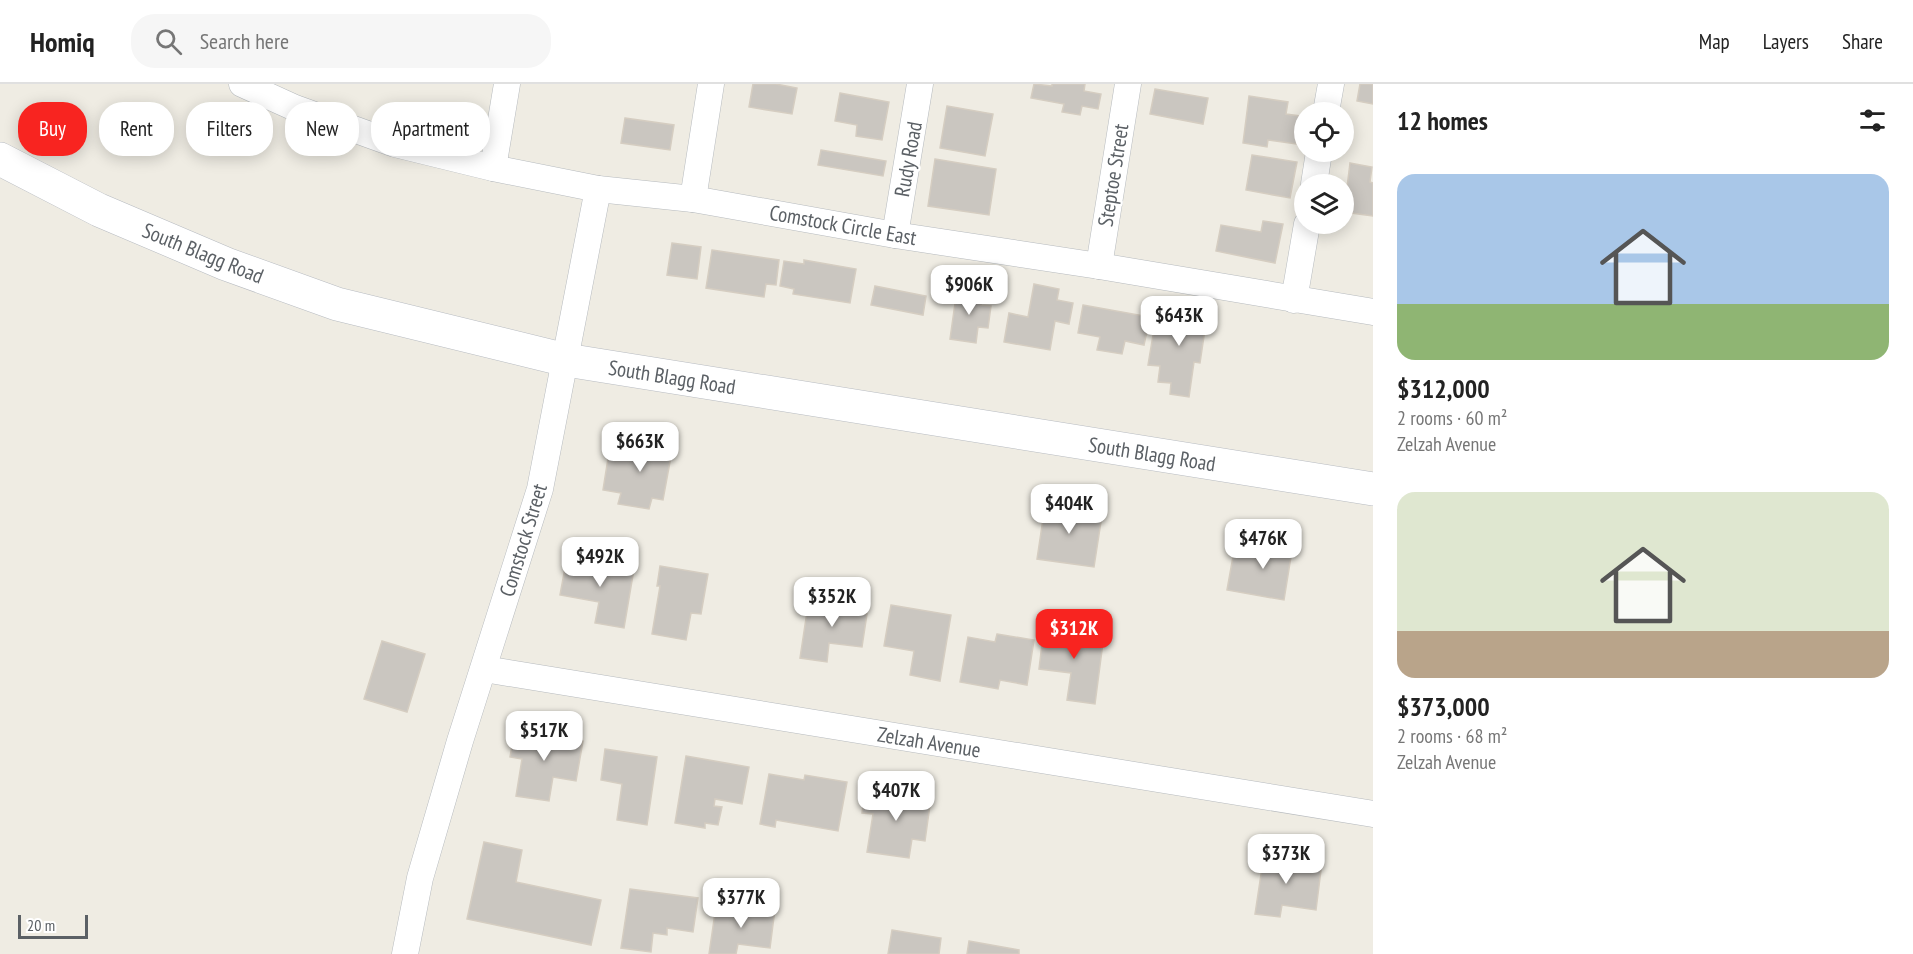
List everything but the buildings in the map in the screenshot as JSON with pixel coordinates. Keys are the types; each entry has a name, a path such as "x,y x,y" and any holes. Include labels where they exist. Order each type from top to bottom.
{"main road":[{"name":"South Blagg Road","path":"0,159 99,210 226,264 326,300 566,360 1373,489"}],"street":[{"name":"Comstock Circle East","path":"242,84 297,96 395,144 493,168 598,189 693,199 895,235 1373,312"},
{"path":"493,168 507,84"},
{"path":"693,199 711,84"},
{"name":"Rudy Road","path":"895,235 920,84"},
{"name":"Steptoe Street","path":"1098,266 1128,84"},
{"path":"1327,102 1330,84"},
{"name":"Comstock Street","path":"405,954 420,878 460,741 540,489 598,189"},
{"path":"1294,300 1305,234"},
{"name":"Zelzah Avenue","path":"484,669 1373,814"}]}
